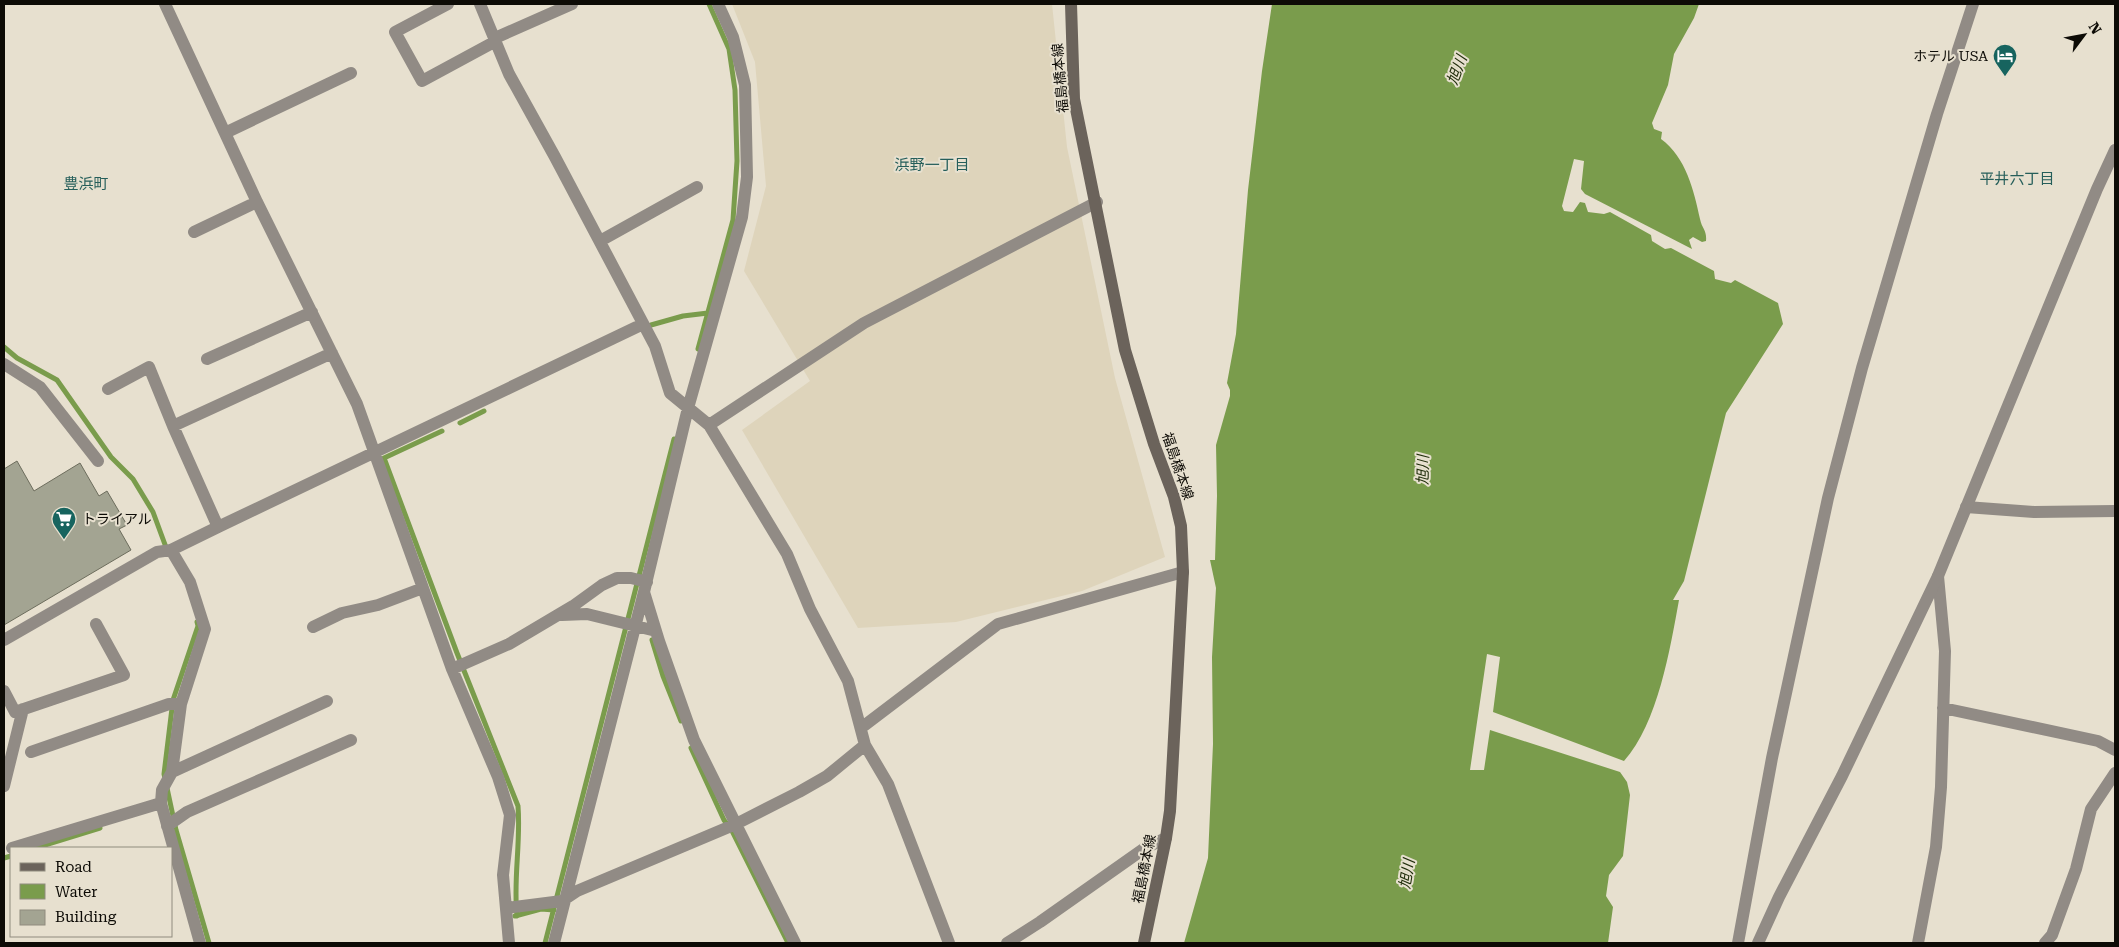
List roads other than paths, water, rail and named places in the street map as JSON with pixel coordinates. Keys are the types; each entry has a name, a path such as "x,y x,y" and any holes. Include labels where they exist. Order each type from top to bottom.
{"main road":[{"name":"福島橋本線","path":"1071,4 1074,99 1097,202 1125,350 1154,444 1174,497 1181,526 1183,572 1170,811 1144,943"}],"street":[{"path":"165,4 257,202 357,404 423,588 458,666 510,815 503,875 512,907 509,943"},
{"path":"448,4 394,32 422,81 495,40 572,4"},
{"path":"480,4 509,74 655,346 670,393 709,425 787,554 810,609 848,681 865,745 888,784 949,943"},
{"path":"554,943 645,585 683,403 742,217 747,177 745,84 733,37 718,4"},
{"path":"1738,943 1772,758 1828,498 1862,368 1937,114 1973,4"},
{"path":"225,134 351,73"},
{"path":"1760,940 1938,576 2097,189 2115,150"},
{"path":"600,241 697,187"},
{"path":"194,232 257,202"},
{"path":"709,425 864,323 1097,202"},
{"path":"207,359 312,312"},
{"path":"4,640 157,552 169,550 644,324"},
{"path":"173,426 332,354"},
{"path":"4,364 40,387 98,461"},
{"path":"108,389 149,367 218,527"},
{"path":"1966,507 2034,512 2115,511"},
{"path":"169,550 190,582 204,629 176,704 168,781 167,816 173,852 200,943"},
{"path":"861,728 998,624 1183,572"},
{"path":"1918,943 1936,847 1941,787 1945,651 1938,576"},
{"path":"458,666 509,644 559,615 602,585 617,578 631,578 645,585 656,631 694,740 732,826 795,943"},
{"path":"313,627 342,613 378,605 423,588"},
{"path":"559,615 587,614 656,631"},
{"path":"4,691 15,712 124,675 96,624"},
{"path":"168,781 327,701"},
{"path":"31,752 176,704"},
{"path":"1943,708 2098,741 2115,750"},
{"path":"4,786 23,709"},
{"path":"32,846 167,816 351,740"},
{"path":"512,907 564,900 578,891 732,826 827,776 865,745"},
{"path":"2045,943 2052,935 2076,869 2091,809 2115,773"},
{"path":"1007,943 1145,848 1166,838"}],"water":[{"name":"旭川","path":"1272,4 1699,4 1694,18 1674,54 1668,85 1652,123 1654,129 1662,132 1661,139 1677,155 1688,175 1706,234 1706,241 1702,242 1693,237 1689,240 1692,249 1585,194 1581,189 1584,161 1574,159 1562,206 1564,211 1573,212 1580,202 1585,203 1588,212 1604,214 1610,212 1651,235 1652,241 1665,249 1671,248 1714,271 1715,279 1731,283 1735,280 1778,303 1783,324 1726,413 1684,581 1673,600 1679,600 1661,685 1646,727 1636,745 1624,761 1493,712 1500,657 1487,654 1470,770 1484,770 1490,730 1620,772 1627,782 1630,795 1623,856 1609,875 1606,896 1613,907 1608,943 1184,943 1208,858 1213,744 1212,657 1216,588 1210,560 1215,560 1216,445 1230,396 1227,383 1236,334 1248,190"}],"waterway":[{"path":"698,349 733,220 737,161 735,90 729,49 709,4"},
{"path":"651,325 683,316 708,313"},
{"path":"4,347 17,358 57,380 111,457 133,479 153,512 167,550"},
{"path":"460,423 484,411"},
{"path":"442,431 384,458 457,653 518,806 517,916"},
{"path":"545,943 674,439"},
{"path":"197,622 198,626 173,700 164,774 176,830 209,943"},
{"path":"652,640 663,676 681,721"},
{"path":"691,748 724,820 732,831 788,943"},
{"path":"38,847 100,828"},
{"path":"4,858 10,856"},
{"path":"515,916 541,909 554,910"}],"place":[{"name":"ホテル USA","path":"2005,77"},
{"name":"トライアル","path":"64,540"}],"district":[{"name":"浜野一丁目","path":"932,165"},
{"name":"平井六丁目","path":"2017,179"},
{"name":"豊浜町","path":"86,184"}]}
